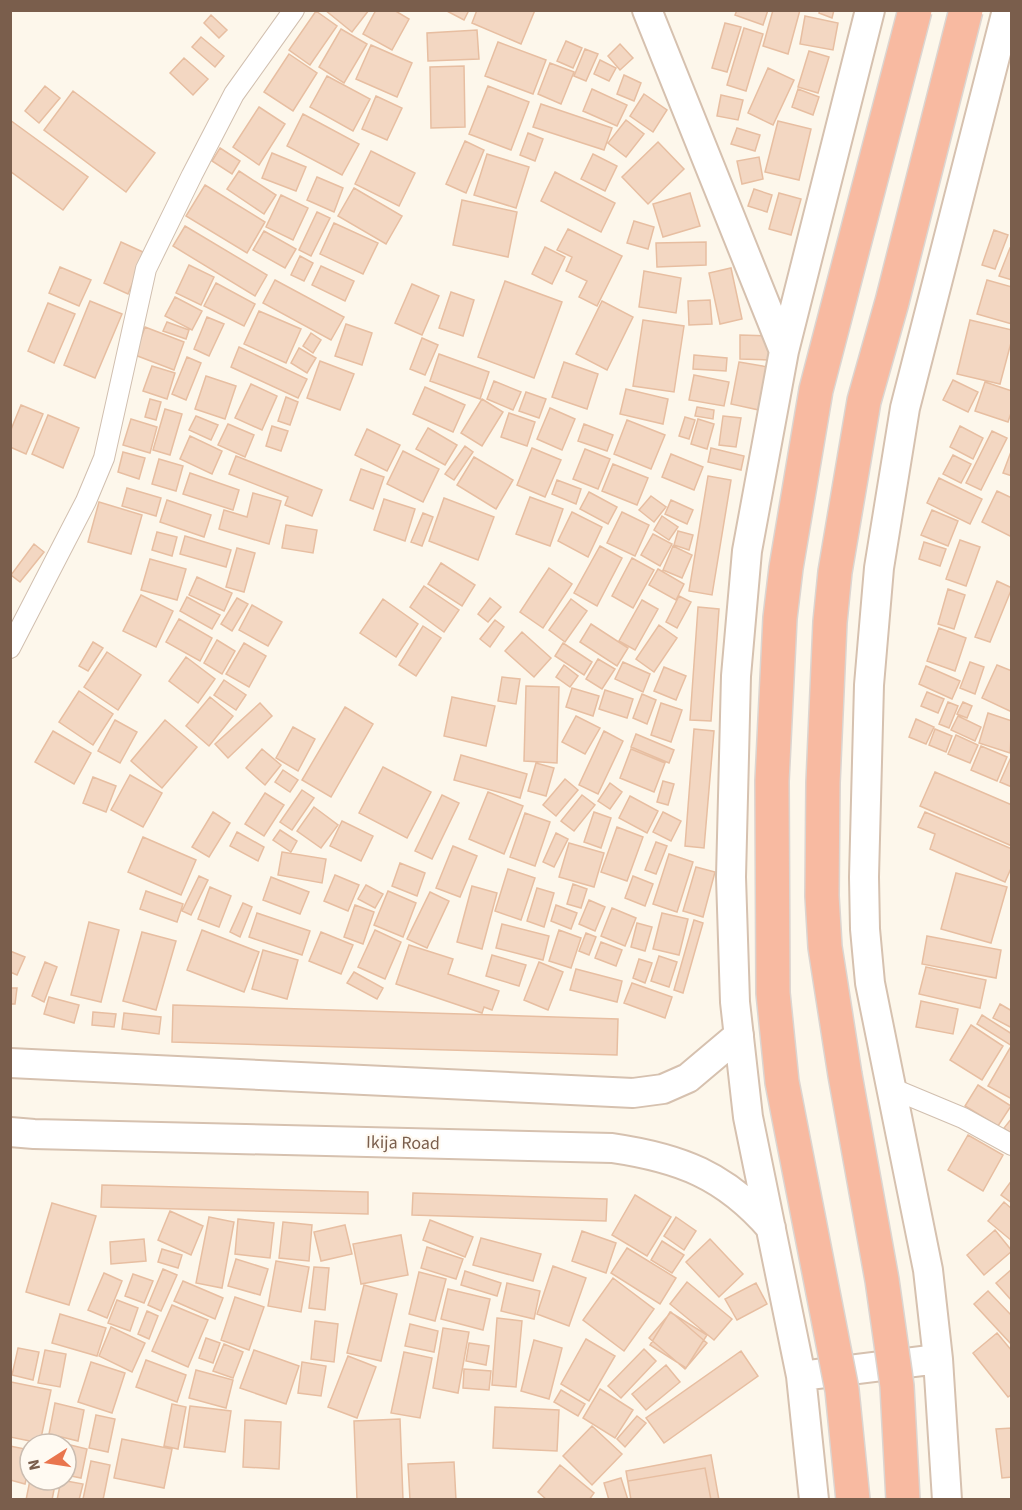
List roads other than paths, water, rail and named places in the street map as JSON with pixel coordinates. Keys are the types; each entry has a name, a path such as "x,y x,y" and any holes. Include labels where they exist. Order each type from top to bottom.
{"highway":[{"path":"853,1500 842,1390 782,1082 773,993 772,782 780,618 786,568 816,390 915,10"},
{"path":"903,1500 897,1386 882,1280 841,1053 825,946 822,896 823,783 830,622 835,572 864,401 892,302 966,10"}],"street":[{"path":"10,648 86,501 104,458 146,269 234,94 294,10"},
{"path":"647,10 784,351"},
{"path":"814,1500 801,1376 748,1117 739,1035 731,877 736,676 747,551 784,351 870,10"},
{"path":"946,1500 938,1359 928,1270 870,982 865,929 864,877 869,685 879,568 905,408 1007,10"},
{"path":"10,1063 633,1093 663,1089 688,1078 739,1035"},
{"path":"891,1088 963,1118 1011,1145"},
{"name":"Ikija Road","path":"10,1132 612,1148 649,1153 677,1161 708,1175 752,1206 771,1228"},
{"path":"801,1376 938,1359"}]}
